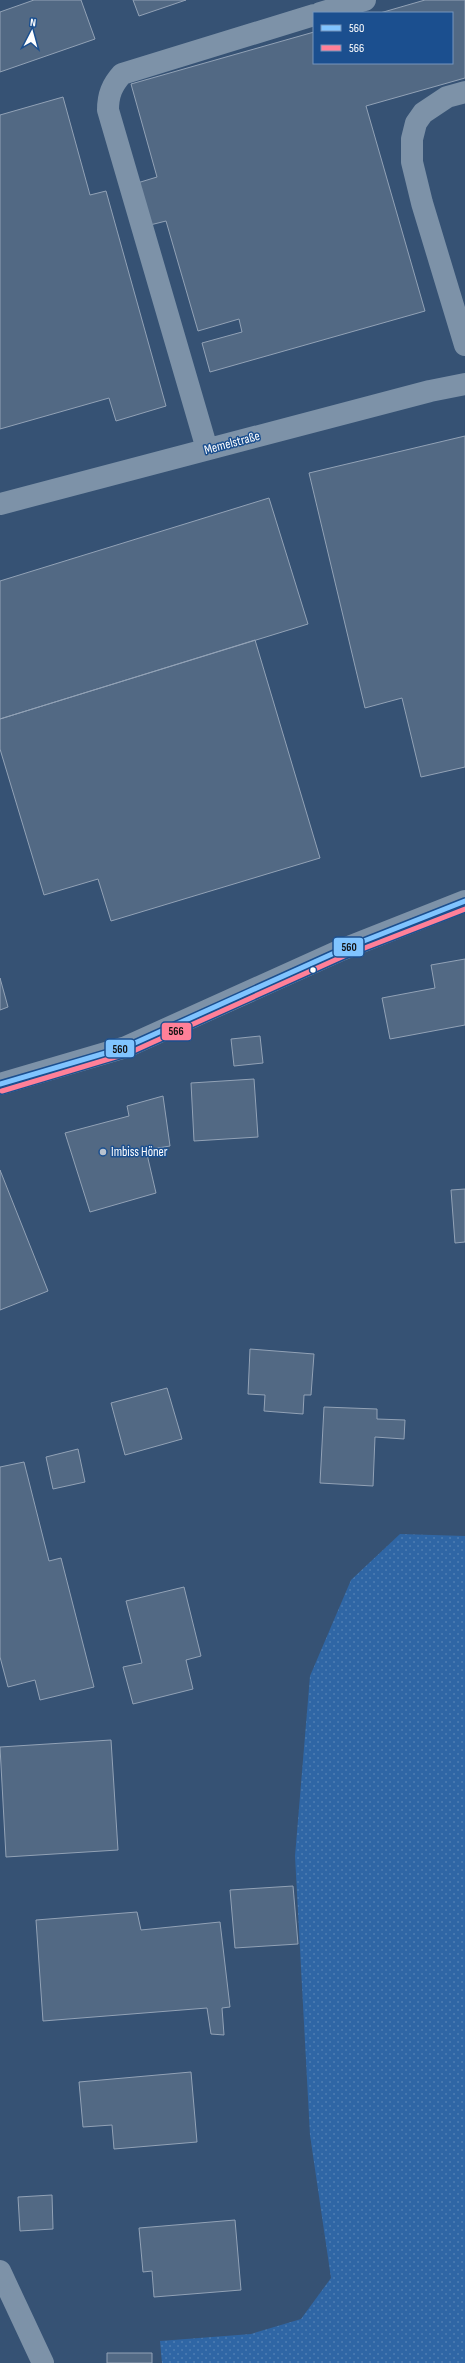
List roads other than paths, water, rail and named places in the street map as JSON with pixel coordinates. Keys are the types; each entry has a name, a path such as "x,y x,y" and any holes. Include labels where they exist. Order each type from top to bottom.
{"street":[{"path":"323,12 365,0"},
{"path":"207,449 108,110 108,96 113,84 122,74 313,15"},
{"path":"465,92 447,97 423,113 416,123 412,139 412,162 422,203 465,345"},
{"name":"Memelstraße","path":"0,504 430,391 465,384"},
{"path":"0,1084 126,1047 341,950 465,902"},
{"path":"0,2271 43,2363"}],"place":[{"name":"Imbiss Höner","path":"103,1152"}]}
